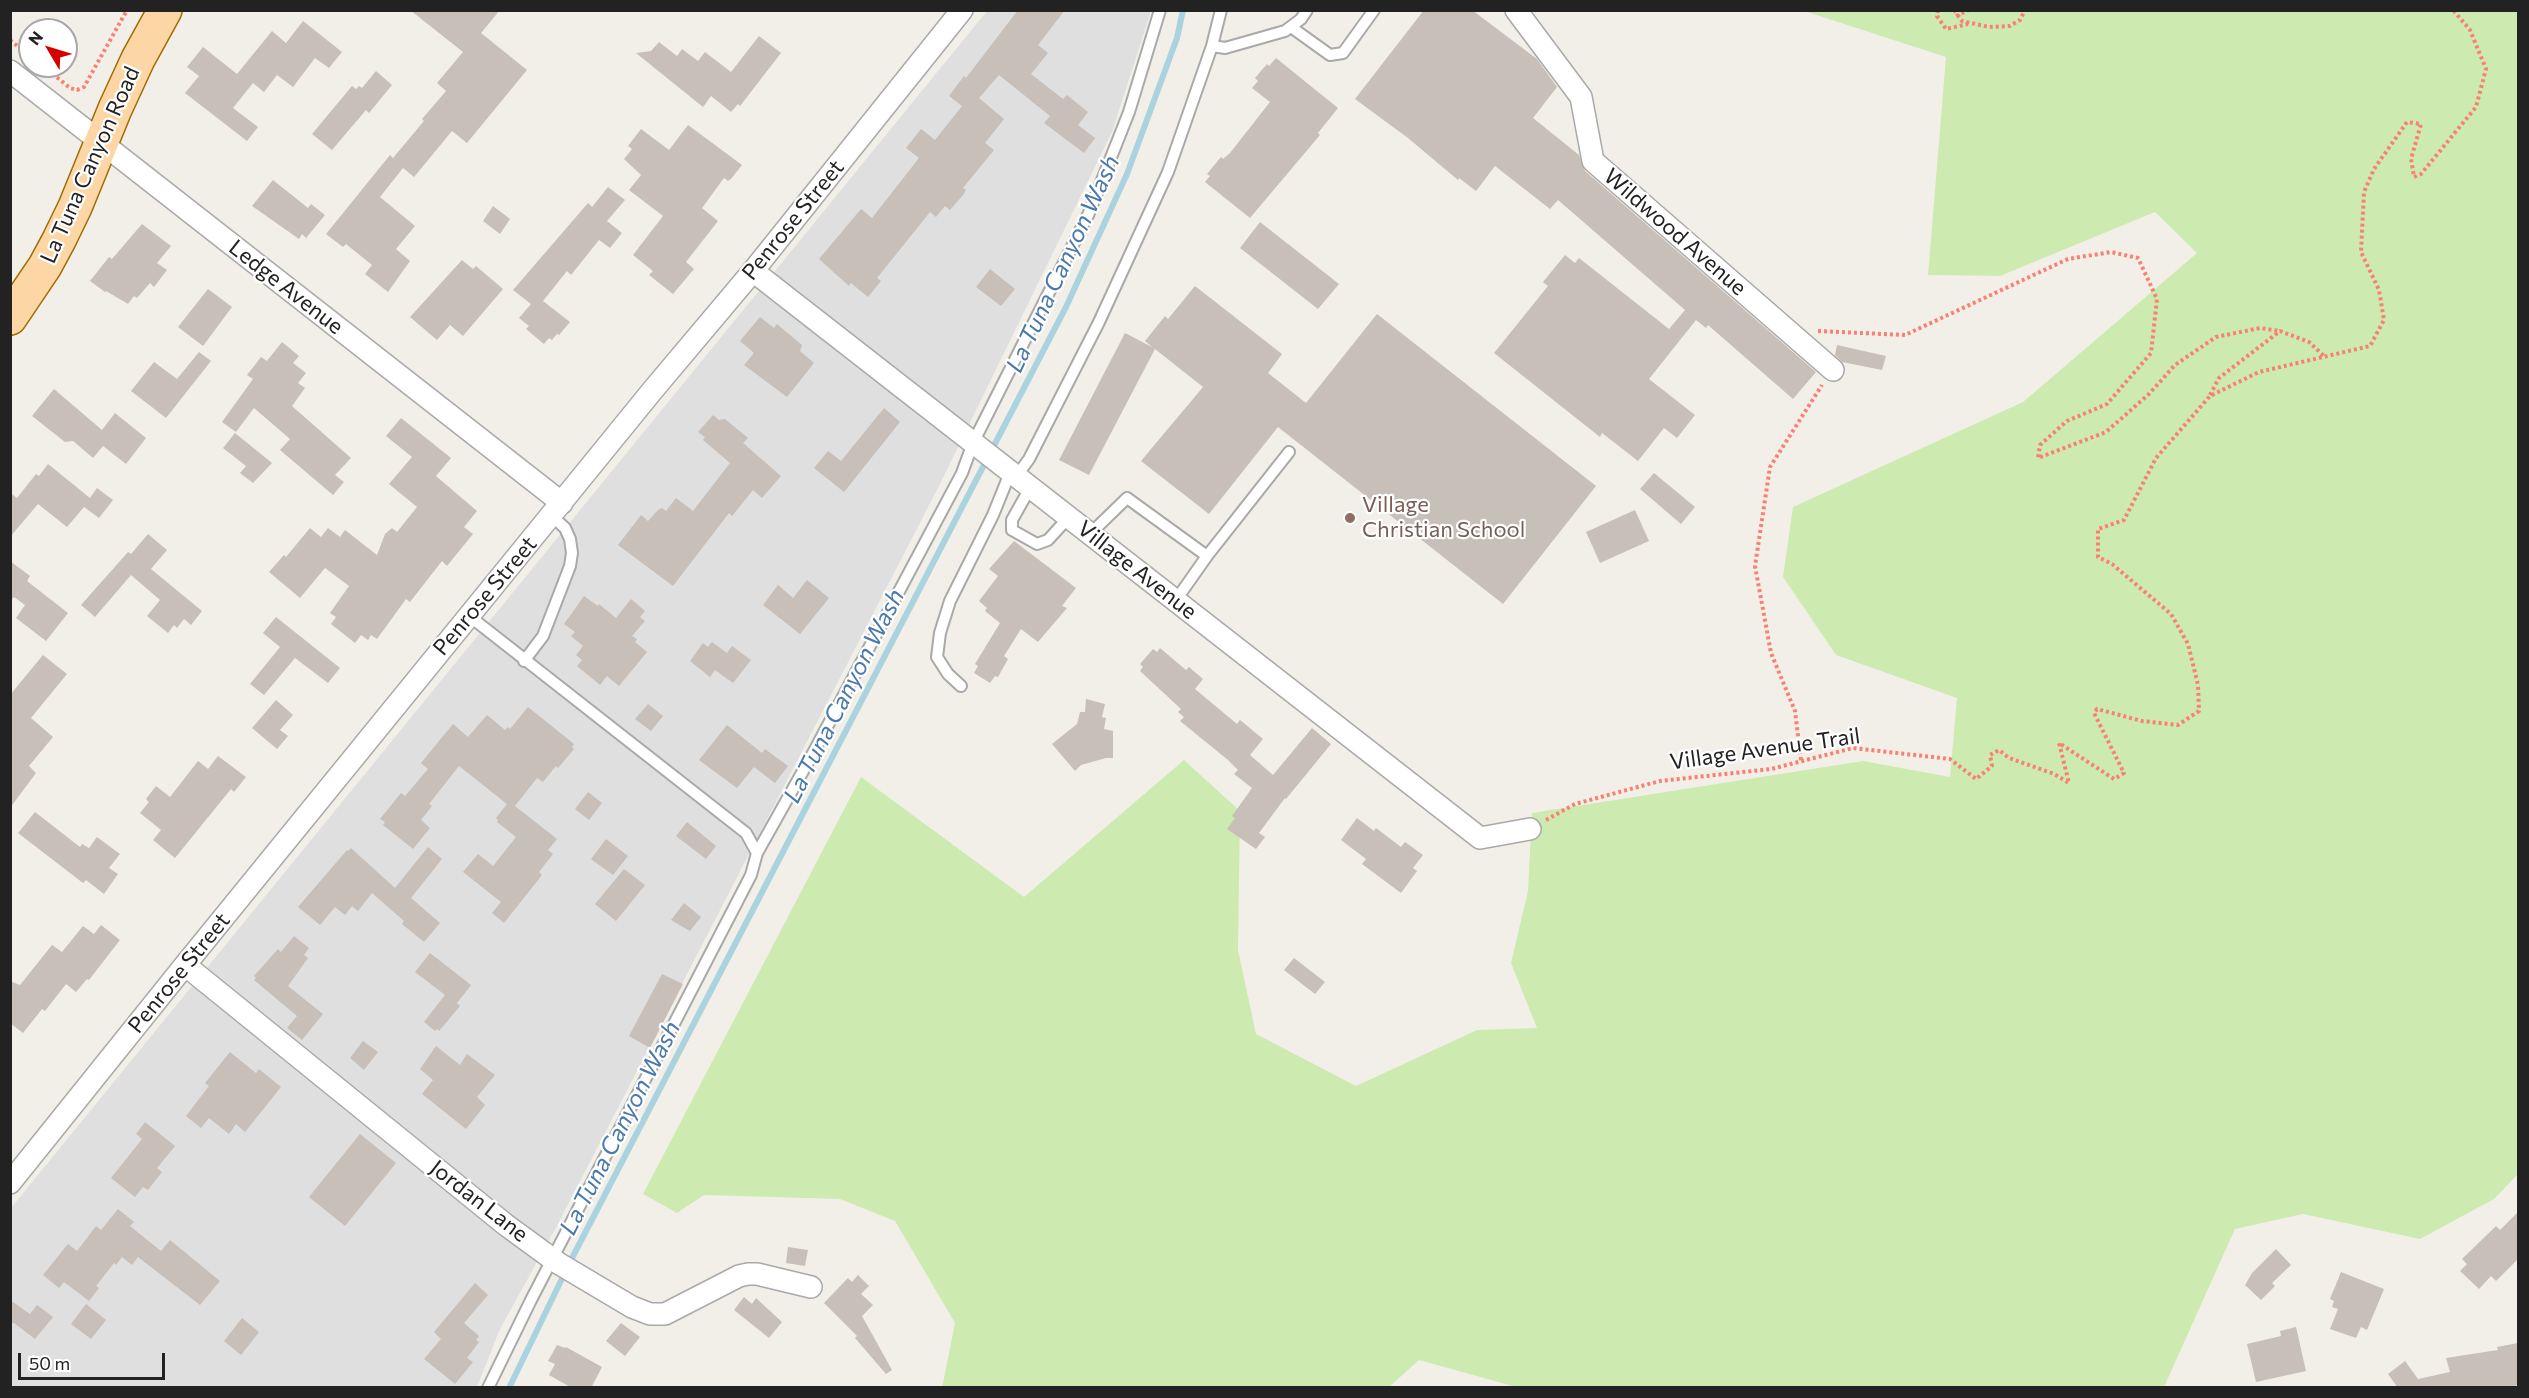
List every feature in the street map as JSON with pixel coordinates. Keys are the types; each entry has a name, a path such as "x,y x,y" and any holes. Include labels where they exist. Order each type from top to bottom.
{"main road":[{"name":"La Tuna Canyon Road","path":"10,318 45,266 59,240 138,59 165,10"}],"street":[{"name":"Penrose Street","path":"10,1183 468,615 753,270 962,10"},
{"name":"Wildwood Avenue","path":"1516,10 1581,97 1593,161 1833,370"},
{"name":"Ledge Avenue","path":"10,71 101,141 557,509"},
{"name":"Village Avenue","path":"753,270 1480,838 1530,829"},
{"name":"Jordan Lane","path":"184,965 506,1225 556,1261 632,1307 650,1314 665,1314 739,1276 748,1274 757,1274 811,1287"}],"lane":[{"path":"961,686 948,674 937,657 940,633 950,601 993,516 1001,465 1089,213 1129,112 1160,10"},
{"path":"488,1388 556,1261 751,875 757,853 812,756 962,473 1029,459 1100,322 1168,172 1212,46 1221,10"},
{"path":"1212,46 1225,48 1285,31 1301,19 1307,10"},
{"path":"1291,27 1330,55 1343,53 1374,10"},
{"path":"1176,600 1207,556 1289,452"},
{"path":"1001,465 1012,530 1036,544 1047,540 1069,517"},
{"path":"1090,533 1127,498 1207,556"},
{"path":"524,661 543,636 570,566 572,553 570,539 557,509"},
{"path":"468,615 746,833 757,853"}],"path":[{"path":"58,78 70,88 77,90 84,87 127,10"},
{"path":"1938,10 1936,16 1946,29 1969,23"},
{"path":"1954,10 1956,16 1969,23 1989,27 2010,26 2020,20 2025,10"},
{"path":"1956,16 1969,10"},
{"name":"Village Avenue Trail","path":"1530,829 1575,804 1660,781 1770,769 1853,748 1950,759 1976,779 1992,766 1990,755 1999,750 2009,758 2054,774 2069,783 2059,743 2114,779 2124,773 2094,713 2097,709 2142,721 2178,725 2199,711 2198,685 2188,644 2171,614 2112,564 2098,557 2098,530 2124,520 2156,458 2210,396 2259,372 2370,345 2384,320 2379,290 2361,252 2364,192 2374,168 2407,122 2421,124 2411,159 2414,177 2421,174 2476,107 2486,69 2470,30 2453,10"},
{"path":"1787,330 1905,335 2068,259 2111,252 2138,258 2157,299 2151,353 2107,404 2067,421 2040,445 2038,458 2106,432 2149,394 2175,365 2216,337 2260,328 2309,342 2324,356"},
{"path":"2210,396 2219,378 2280,332"},
{"path":"1801,760 1795,711 1772,653 1755,566 1770,466 1833,370"}],"shaded area":[{"path":"987,11 1151,11 1112,132 939,486 558,1224 500,1329 477,1387 11,1388 11,1208"}],"green space":[{"path":"1804,11 2518,11 2518,1174 2494,1199 2420,1239 2303,1214 2235,1229 2164,1387 1520,1388 1419,1360 1389,1387 942,1388 955,1323 895,1221 840,1199 704,1195 677,1213 643,1194 861,777 1024,897 1184,760 1240,811 1238,950 1256,1034 1356,1086 1477,1030 1537,1028 1511,963 1528,891 1532,813 1863,761 1950,777 1957,698 1836,655 1783,577 1793,507 2023,402 2197,253 2155,212 2000,276 1928,275 1946,57"}],"building":[{"path":"410,10 500,10 481,33 527,70 467,143 452,131 414,177 403,168 380,197 415,226 396,249 410,261 388,292 365,274 372,265 346,244 343,247 326,234 390,155 393,158 424,121 422,119 446,91 437,83 463,52"},
{"path":"1018,10 1065,10 1038,45 1048,53 1031,74 1063,99 1067,95 1088,112 1078,125 1095,138 1084,153 1044,123 1050,116 999,75 979,98 1004,119 985,143 994,150 963,188 966,190 950,210 945,206 936,217 930,212 877,278 881,281 868,297 851,283 849,286 819,259 861,209 872,218 919,158 906,148 921,129 935,140 962,106 949,96 964,76 966,78"},
{"path":"1424,10 1472,10 1537,59 1557,87 1533,118 1579,155 1585,171 1816,372 1793,399 1708,325 1706,328 1696,320 1649,379 1695,415 1677,438 1664,428 1638,461 1602,433 1600,437 1494,353 1548,286 1543,282 1565,255 1575,263 1579,258 1669,329 1685,310 1558,200 1550,209 1495,166 1476,191 1459,178 1458,180 1408,138 1355,99"},
{"path":"303,21 342,52 329,68 315,58 293,87 277,75 264,92 253,83 233,108 258,127 247,141 185,93 199,76 187,67 203,47 237,74 272,31 286,43"},
{"path":"759,36 781,53 740,106 738,104 731,112 711,96 703,107 636,53 651,51 659,42 677,56 682,49 698,61 705,52 731,72"},
{"path":"1276,58 1338,108 1318,133 1320,135 1250,218 1205,182 1210,176 1207,174 1221,157 1223,159 1230,153 1270,102 1252,88 1258,81 1255,78 1267,64 1269,66"},
{"path":"376,71 392,85 369,113 366,110 332,150 312,134 352,86 356,89 359,86 362,88"},
{"path":"688,125 742,165 731,179 728,181 724,178 702,208 718,221 686,262 694,269 673,294 649,275 653,271 633,255 663,216 629,190 641,175 624,159 632,149 628,146 641,129 669,150"},
{"path":"273,180 308,208 311,204 325,215 306,238 302,234 299,239 252,206"},
{"path":"608,187 625,200 607,221 622,233 610,248 599,240 571,275 567,271 543,301 570,322 559,335 557,334 552,340 549,338 544,344 526,329 529,326 519,318 531,304 513,290 588,203 592,207"},
{"path":"493,206 510,219 500,234 483,221"},
{"path":"1260,222 1339,284 1318,309 1240,248"},
{"path":"142,224 171,246 157,263 167,270 154,287 150,283 137,298 134,296 128,304 90,281 109,257 112,259"},
{"path":"462,260 473,269 476,266 503,289 463,336 450,325 437,340 410,317"},
{"path":"990,269 1015,289 1001,306 976,287"},
{"path":"1195,286 1282,354 1268,373 1306,403 1377,314 1596,486 1503,604 1278,427 1209,514 1141,461 1203,387 1155,349 1089,475 1059,460 1125,333 1152,347 1145,341 1165,316 1168,319"},
{"path":"208,289 232,307 203,346 178,327"},
{"path":"760,317 774,328 777,324 802,345 800,351 814,363 787,397 744,365 754,353 740,341"},
{"path":"282,342 299,356 293,363 306,373 298,383 305,388 292,406 351,458 335,475 344,482 333,495 280,450 290,439 254,408 236,432 222,422 253,379 247,375 261,357 267,361"},
{"path":"1837,345 1886,356 1882,370 1842,362 1835,355"},
{"path":"199,352 211,361 166,418 131,391 154,362 177,379"},
{"path":"54,389 102,430 115,413 146,438 126,464 103,446 93,458 73,441 65,442 32,416"},
{"path":"884,408 900,422 844,492 814,468 828,451 841,461"},
{"path":"713,415 719,420 725,419 748,438 743,443 781,476 762,498 753,490 732,516 729,513 673,586 618,545 641,515 648,521 658,510 662,508 666,511 676,498 693,511 730,463 703,440 705,437 698,432"},
{"path":"401,418 451,458 436,476 477,511 464,527 473,534 447,566 442,561 410,602 406,599 377,639 371,635 368,640 361,635 355,643 331,624 336,617 330,613 349,586 325,568 300,598 269,572 284,555 286,557 310,528 321,537 328,528 340,537 345,530 377,555 385,534 392,528 397,532 417,507 389,484 412,457 386,436"},
{"path":"235,433 272,463 253,483 240,473 246,466 223,448"},
{"path":"48,464 90,498 97,488 113,500 99,518 84,507 67,527 38,504 10,537 10,493 17,498 36,474 39,476"},
{"path":"1654,473 1695,507 1681,524 1640,489"},
{"path":"1635,510 1649,541 1600,563 1586,532"},
{"path":"148,534 167,550 151,569 202,611 191,625 184,619 177,628 174,625 168,633 147,616 160,600 131,575 95,617 81,605 128,552 131,554"},
{"path":"1014,541 1076,588 1062,606 1067,608 1038,642 1021,629 1004,656 1008,659 998,677 995,676 990,683 974,673 978,666 975,664 1000,623 985,611 987,608 979,601 998,576 989,569"},
{"path":"10,561 30,576 27,581 68,613 46,641 16,618 25,605 14,597 10,601"},
{"path":"807,580 829,598 800,634 763,605 778,585 793,598"},
{"path":"584,596 598,606 599,604 616,618 631,599 645,611 640,617 645,621 632,636 637,639 635,642 647,652 619,686 607,676 600,685 577,666 582,660 576,655 583,646 571,636 575,632 564,624"},
{"path":"276,617 340,668 328,683 295,658 264,695 250,684 280,647 263,633"},
{"path":"712,642 727,653 732,646 751,660 733,683 715,670 710,677 690,661 703,643 708,647"},
{"path":"1160,648 1186,670 1189,667 1203,679 1195,689 1237,724 1240,720 1263,739 1250,755 1273,775 1312,728 1331,744 1259,833 1265,837 1256,849 1227,829 1235,818 1232,816 1252,788 1234,774 1238,770 1228,760 1180,721 1184,717 1178,712 1181,709 1140,671 1143,667 1140,664 1153,649 1157,652"},
{"path":"43,655 67,674 31,718 53,737 29,766 36,773 10,808 10,695"},
{"path":"1086,699 1105,704 1102,717 1106,718 1104,729 1113,731 1113,758 1081,765 1075,771 1052,744 1077,724 1080,712 1085,712"},
{"path":"276,700 293,715 280,730 288,736 277,749 252,728"},
{"path":"648,704 663,716 651,731 635,719"},
{"path":"528,707 574,744 572,747 574,749 543,782 537,778 515,806 557,839 548,850 553,854 539,872 542,875 504,923 492,913 501,902 463,872 478,854 493,866 516,837 497,822 496,818 507,804 459,766 429,804 432,806 421,820 430,828 413,849 383,825 385,822 380,819 401,793 405,796 428,769 421,763 453,724 468,737 487,715 505,730 508,727 510,729"},
{"path":"727,725 762,753 765,749 788,766 775,783 754,767 737,788 699,760"},
{"path":"218,756 246,777 234,792 231,789 175,858 153,840 161,830 140,813 149,802 146,799 156,786 170,797 198,761 208,769"},
{"path":"588,792 602,803 589,820 575,809"},
{"path":"35,812 80,847 82,844 89,848 97,837 120,854 109,868 118,874 104,894 86,880 83,883 18,833"},
{"path":"1357,818 1374,831 1376,828 1401,847 1405,842 1423,855 1413,868 1417,871 1401,893 1362,864 1366,859 1341,840"},
{"path":"687,822 716,846 706,859 676,836"},
{"path":"606,839 628,856 613,875 591,859"},
{"path":"428,847 442,859 411,898 440,923 424,942 402,924 404,921 372,893 358,911 352,906 345,915 335,907 320,925 298,907 351,848 395,888"},
{"path":"624,869 645,885 616,921 595,904"},
{"path":"684,903 701,917 690,931 671,920"},
{"path":"101,925 120,940 89,980 87,979 76,992 66,984 45,1011 42,1009 23,1033 10,1023 10,981 20,985 52,945 62,952 83,926 94,934"},
{"path":"294,936 309,948 304,955 308,958 288,986 323,1014 302,1040 287,1028 297,1016 254,980 256,978 254,976 278,949 281,952"},
{"path":"430,953 471,985 457,1003 460,1006 439,1031 437,1029 435,1031 424,1022 445,995 415,972"},
{"path":"1294,958 1325,982 1315,994 1284,970"},
{"path":"662,974 683,984 650,1048 629,1036"},
{"path":"363,1041 378,1052 364,1070 350,1058"},
{"path":"436,1046 460,1065 467,1054 495,1075 477,1097 485,1105 466,1129 422,1094 433,1080 420,1069"},
{"path":"230,1052 256,1073 259,1069 281,1087 245,1132 236,1124 229,1134 209,1118 201,1128 186,1116 209,1086 205,1083"},
{"path":"145,1122 175,1146 157,1168 162,1172 148,1190 143,1187 135,1197 111,1178 142,1139 136,1134"},
{"path":"360,1134 396,1163 345,1226 309,1197"},
{"path":"118,1209 134,1222 130,1226 161,1251 170,1240 220,1281 200,1305 138,1257 132,1265 122,1257 116,1265 114,1263 96,1286 99,1288 89,1301 64,1282 59,1288 43,1275 68,1244 77,1251 96,1226 101,1230"},
{"path":"2518,1212 2518,1259 2496,1281 2491,1276 2479,1289 2460,1271 2467,1264 2462,1259 2496,1226 2500,1230"},
{"path":"788,1247 808,1250 805,1266 786,1263"},
{"path":"2276,1249 2291,1265 2272,1283 2275,1286 2261,1300 2245,1285 2252,1273"},
{"path":"2341,1272 2384,1289 2367,1330 2361,1327 2356,1338 2330,1329 2338,1309 2332,1307 2334,1301 2330,1299"},
{"path":"858,1275 869,1286 861,1294 873,1305 862,1316 892,1370 886,1374 855,1338 857,1336 824,1303 848,1278 852,1282"},
{"path":"475,1283 488,1295 464,1323 479,1336 476,1340 479,1342 467,1358 473,1362 455,1384 424,1359 441,1339 434,1332"},
{"path":"744,1297 752,1304 756,1298 782,1322 769,1338 734,1310"},
{"path":"10,1300 30,1314 37,1305 53,1317 35,1339 14,1323 10,1323"},
{"path":"86,1304 106,1320 91,1339 71,1324"},
{"path":"242,1318 259,1332 241,1355 224,1341"},
{"path":"621,1323 640,1337 625,1356 606,1341"},
{"path":"2296,1327 2306,1371 2256,1382 2247,1344 2281,1336 2280,1331"},
{"path":"2518,1343 2518,1385 2507,1388 2410,1388 2409,1386 2398,1388 2388,1374 2405,1361 2418,1379 2450,1372 2446,1358 2498,1350 2497,1347"},
{"path":"557,1345 566,1347 602,1367 591,1388 572,1388 549,1375 555,1364 548,1361"}],"waterway":[{"name":"La Tuna Canyon Wash","path":"509,1388 572,1258 1066,307 1127,174 1177,38 1183,10"}],"place":[{"name":"Village Christian School","path":"1350,518"}]}
